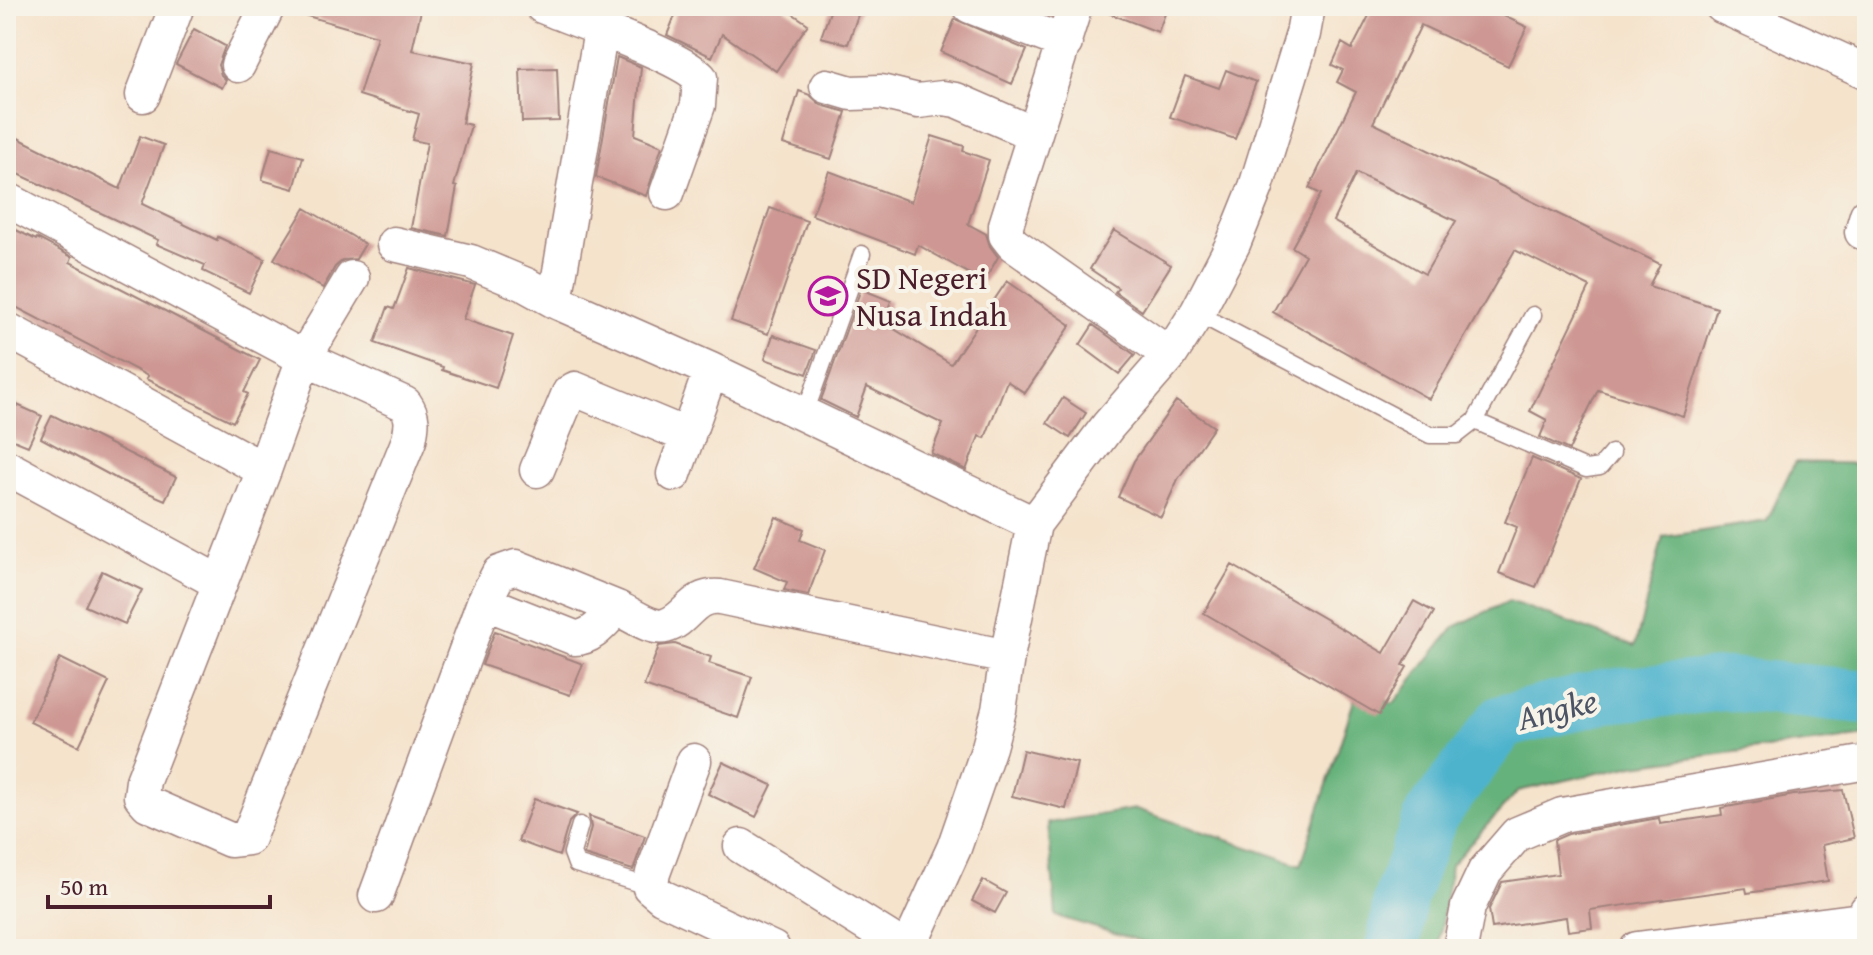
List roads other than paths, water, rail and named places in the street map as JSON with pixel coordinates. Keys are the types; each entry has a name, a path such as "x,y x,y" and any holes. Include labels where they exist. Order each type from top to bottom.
{"street":[{"path":"143,95 177,6"},
{"path":"238,65 268,6"},
{"path":"542,6 689,69 700,78 698,105 667,193"},
{"path":"970,6 1065,43"},
{"path":"1075,6 1006,225 1006,235 1013,244 1170,355"},
{"path":"741,846 907,949 954,848 989,747 999,710 1034,524 1108,426 1170,355 1197,313 1233,244 1256,187 1303,34 1308,6"},
{"path":"1722,6 1867,72"},
{"path":"555,301 601,30"},
{"path":"827,86 851,93 881,92 903,100 956,100 1034,134"},
{"path":"6,199 304,358 405,404 411,413 413,424 403,455 248,838 230,840 148,804 141,796 143,781 264,470 304,358 352,278"},
{"path":"394,244 471,262 526,285 1034,524"},
{"path":"6,329 264,470"},
{"path":"674,474 711,370"},
{"path":"537,470 569,393 575,389 688,436"},
{"path":"6,467 220,583"},
{"path":"376,896 484,602 499,573 516,567 655,626 665,626 701,599 720,597 1007,657"},
{"path":"484,602 575,638 591,634 617,608"},
{"path":"694,761 650,887 662,897 773,949"},
{"path":"1460,949 1468,907 1485,871 1517,834 1562,815 1867,762"},
{"path":"1637,949 1865,924"}],"lane":[{"path":"804,416 862,254"},
{"path":"1197,313 1430,435 1457,435 1475,421 1533,315"},
{"path":"1475,421 1586,469 1600,467 1612,453"},
{"path":"580,825 572,853 576,864 650,887"}],"waterway":[{"name":"Angke","path":"1393,949 1400,899 1431,816 1502,722 1606,696 1726,684 1867,697"}],"place":[{"name":"SD Negeri Nusa Indah","path":"828,296"}]}
